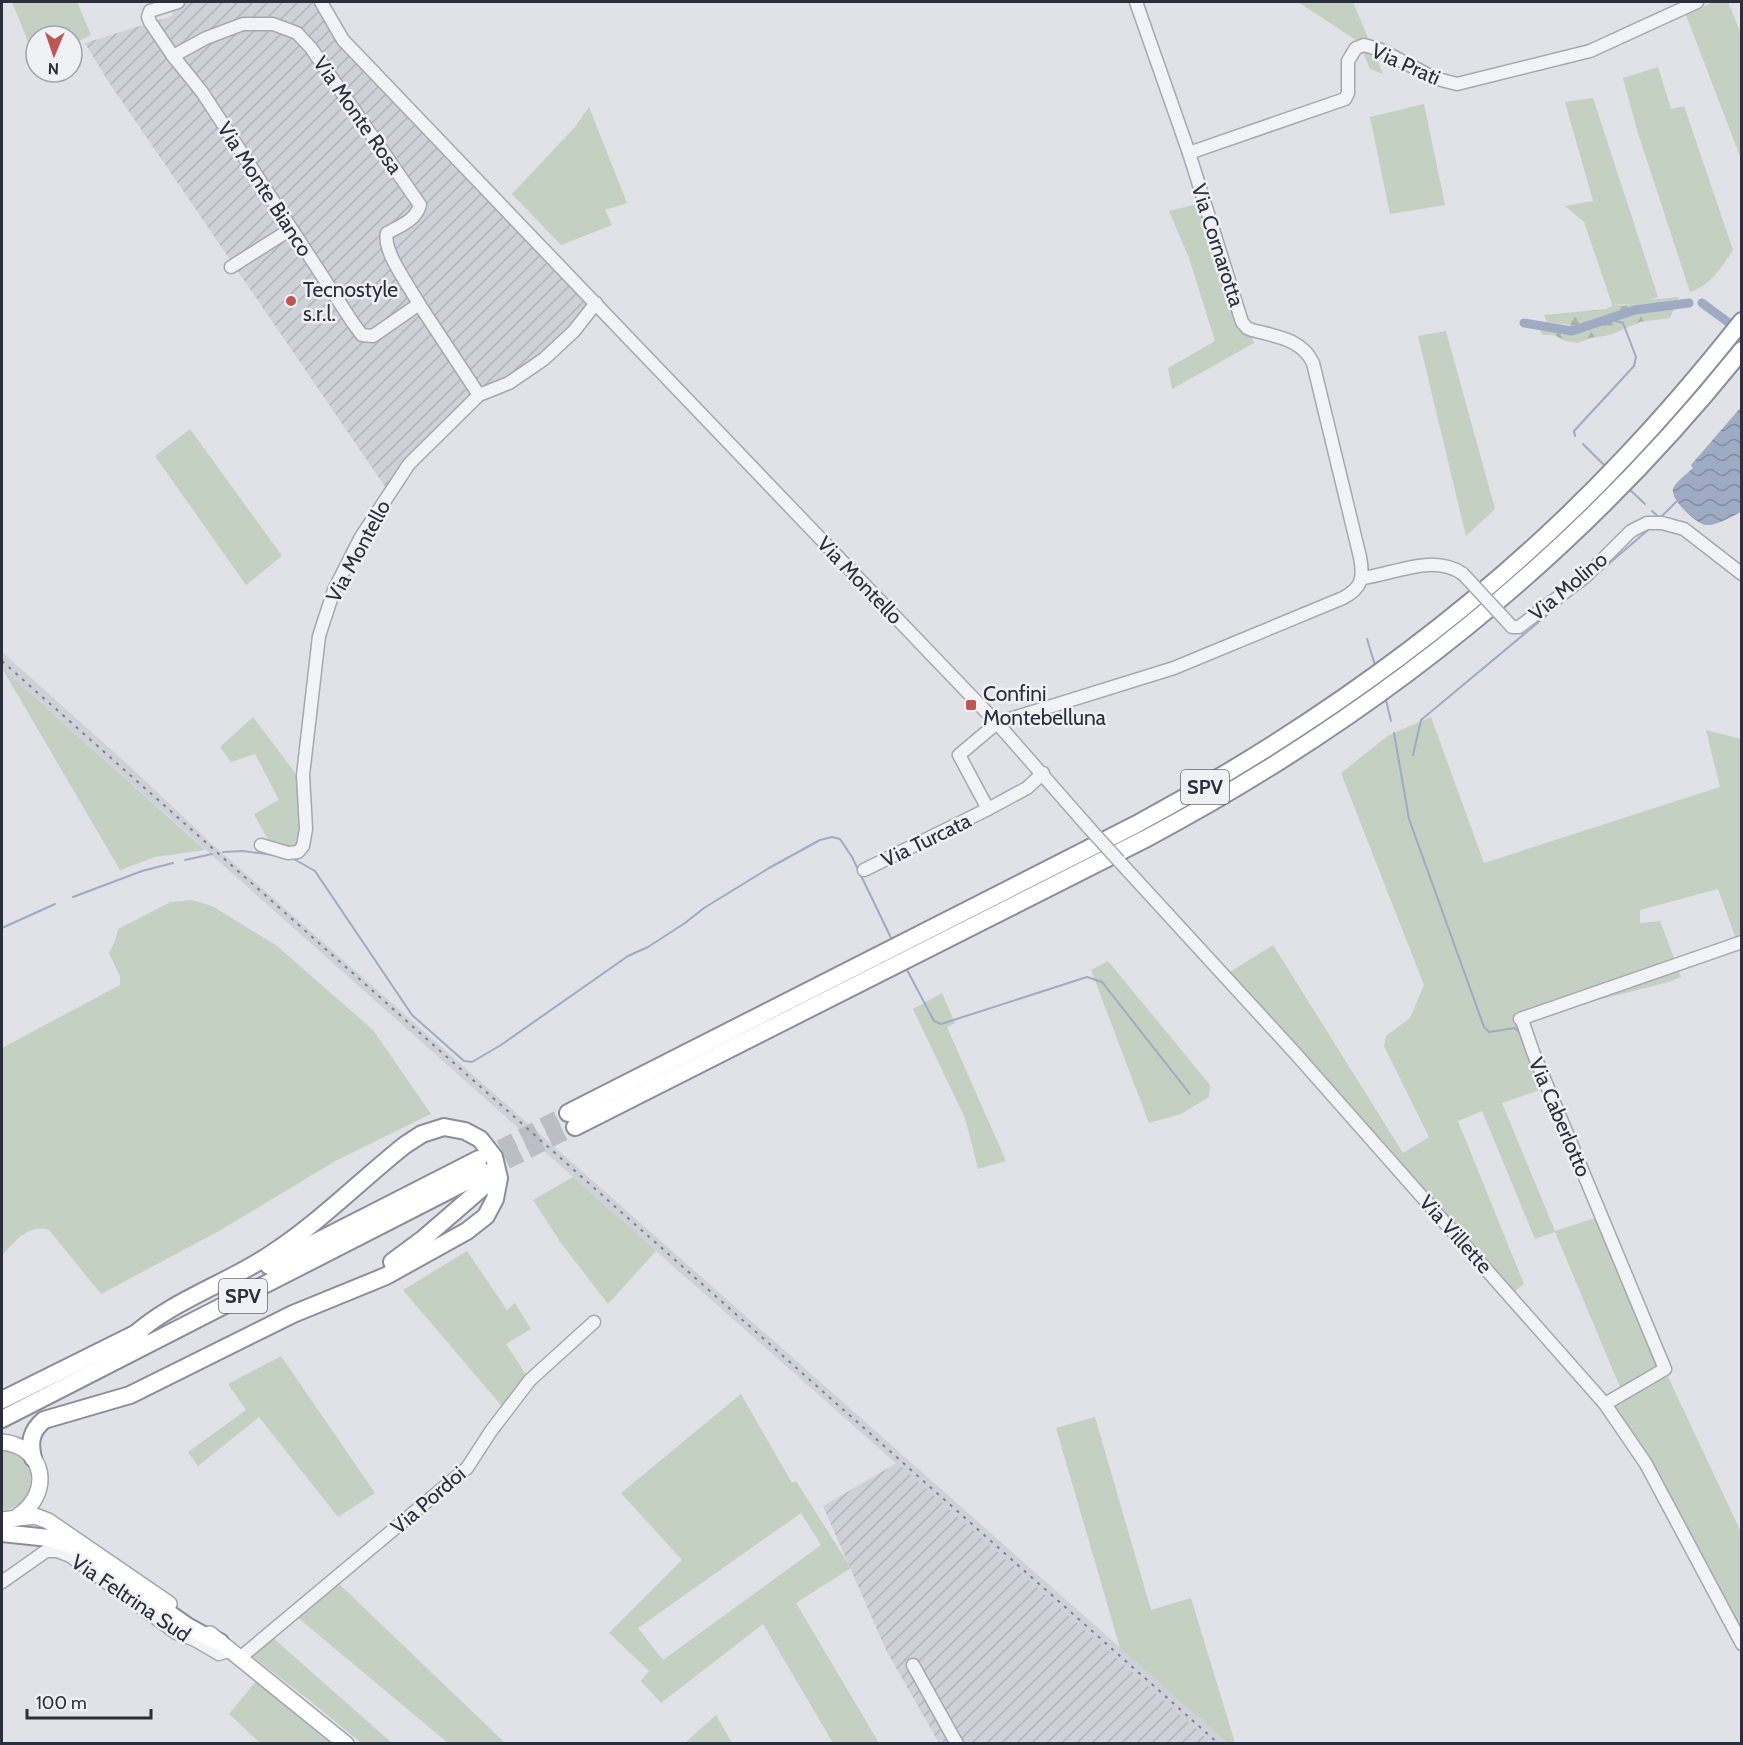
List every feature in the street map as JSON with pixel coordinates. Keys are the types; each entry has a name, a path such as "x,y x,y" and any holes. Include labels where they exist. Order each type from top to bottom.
{"highway":[{"name":"SPV","path":"1742,321 1663,416 1551,531 1434,632 1377,676 1322,714 1233,771 1135,825 574,1124 1094,865 1215,801 1288,757 1378,696 1486,612 1586,522 1659,446 1742,350"},
{"path":"33,1458 30,1445 32,1434 44,1420 130,1395 263,1329 386,1276 467,1231 486,1216 497,1194 498,1172 494,1157 480,1139 465,1131 449,1127 433,1129 418,1135 275,1252 235,1276 161,1314 133,1336"},
{"name":"SPV","path":"2,1400 485,1171"},
{"name":"SPV","path":"2,1419 485,1171"},
{"path":"342,1293 413,1248 485,1171"},
{"path":"2,1393 61,1365 103,1351"},
{"path":"2,1533 49,1538 72,1545 186,1626 231,1650"}],"main road":[{"path":"2,1442 22,1448 33,1458"},
{"name":"Via Feltrina Sud","path":"33,1458 39,1472 39,1492 42,1503 108,1560"},
{"path":"18,1516 34,1502 39,1492"},
{"name":"Via Feltrina Sud","path":"2,1520 18,1516 35,1516 48,1521 108,1560 231,1650 346,1743"}],"street":[{"name":"Via Monte Bianco","path":"178,2 150,10 148,17 173,56 202,92 362,335 373,336 419,304"},
{"name":"Via Montello","path":"321,2 343,40 997,723 1119,861"},
{"name":"Via Cornarotta","path":"1136,2 1189,153 1242,322 1247,328 1297,344 1309,355 1313,363 1360,557 1359,584"},
{"name":"Via Prati","path":"1189,153 1345,99 1348,93 1348,61 1356,48 1364,45 1381,50 1434,78 1457,84 1590,51 1697,2"},
{"name":"Via Monte Rosa","path":"173,56 206,38 243,24 273,24 297,33 311,48 420,205 418,213 409,221 387,233 386,238 389,251 419,304"},
{"path":"231,267 291,229"},
{"name":"Via Montello","path":"261,845 288,853 298,852 303,846 306,828 303,775 319,636 334,590 361,537 409,464 479,395 509,383 544,359 574,331 596,303"},
{"path":"419,304 479,395"},
{"name":"Via Molino","path":"997,723 1174,668 1343,598 1359,584 1423,565 1443,565 1463,574 1512,627 1519,627 1586,576 1631,531 1647,523 1662,522 1684,529 1742,574"},
{"name":"Via Turcata","path":"988,809 959,755 997,723"},
{"name":"Via Turcata","path":"864,870 1027,788 1043,773"},
{"name":"Via Villette","path":"1119,861 1295,1053 1605,1404 1646,1464 1742,1644"},
{"name":"Via Caberlotto","path":"1605,1404 1665,1369 1520,1019 1742,942"},
{"name":"Via Pordoi","path":"231,1650 466,1468 530,1380 594,1322"},
{"name":"Via Feltrina Sud","path":"2,1582 45,1551 57,1551 70,1556 176,1633 195,1640 219,1654 231,1650"},
{"path":"913,1665 957,1743"}],"shaded area":[{"path":"172,2 322,2 340,36 598,306 537,368 466,408 386,488 108,81 85,43 172,16"},
{"path":"2,652 136,772 211,843 1228,1743 1212,1743 656,1251 2,668"},
{"path":"897,1463 1212,1743 939,1743 886,1650 823,1506"}],"green space":[{"path":"12,2 77,2 91,35 84,38 84,24 24,24 24,32"},
{"path":"1298,2 1353,2 1383,74 1370,69 1359,42"},
{"path":"1713,2 1728,2 1741,34 1741,159 1686,15"},
{"path":"1658,67 1671,109 1684,106 1733,250 1710,280 1690,292 1637,130 1623,78"},
{"path":"1593,98 1658,297 1644,302 1612,304 1584,222 1565,206 1593,201 1565,102"},
{"path":"1424,104 1445,205 1390,214 1370,117"},
{"path":"589,107 627,203 605,210 612,225 561,245 512,194 575,127"},
{"path":"1209,201 1254,343 1172,389 1168,368 1215,341 1189,258 1169,211"},
{"path":"1679,297 1670,318 1640,322 1610,335 1590,338 1578,343 1566,341 1554,335 1542,335 1538,323 1549,326 1570,326 1547,322 1544,315 1606,309 1612,304 1624,306 1646,300"},
{"path":"1446,331 1495,509 1466,536 1418,336"},
{"path":"190,429 282,556 246,585 155,456"},
{"path":"2,668 205,850 155,857 120,870"},
{"path":"253,717 299,778 302,838 293,850 271,845 254,814 279,800 255,754 231,762 220,747"},
{"path":"1431,717 1484,863 1720,787 1706,730 1741,739 1741,953 1718,889 1640,910 1640,923 1660,921 1681,977 1554,1011 1526,1021 1545,1088 1502,1103 1555,1231 1598,1217 1619,1269 1741,1532 1741,1635 1605,1399 1622,1392 1555,1232 1535,1239 1482,1111 1458,1121 1524,1284 1513,1293 1225,975 1273,945 1403,1153 1429,1137 1384,1046 1386,1036 1410,1018 1424,985 1341,773 1389,735"},
{"path":"192,900 212,906 277,946 373,1030 431,1114 337,1160 219,1231 101,1294 49,1230 28,1231 2,1255 2,1048 120,985 120,976 109,953 118,929 171,902"},
{"path":"1108,961 1210,1085 1209,1097 1181,1114 1149,1123 1091,970"},
{"path":"942,993 955,1023 947,1027 1006,1161 978,1169 965,1118 913,1009"},
{"path":"573,1177 656,1251 608,1304 561,1243 533,1200"},
{"path":"467,1251 507,1310 515,1303 531,1329 506,1344 529,1379 506,1411 403,1290"},
{"path":"281,1356 375,1493 338,1517 259,1417 198,1466 188,1452 246,1410 228,1384"},
{"path":"741,1394 792,1483 796,1481 851,1568 796,1603 879,1743 833,1743 763,1624 661,1703 641,1681 649,1671 609,1633 682,1560 621,1493","holes":["801,1513 821,1545 663,1660 638,1628"]},
{"path":"1095,1417 1151,1610 1191,1598 1235,1743 1228,1743 1120,1648 1056,1428"},
{"path":"2,1451 15,1454 24,1460 31,1479 24,1499 15,1507 2,1511"},
{"path":"337,1582 505,1743 448,1743 296,1616"},
{"path":"272,1637 392,1743 361,1743 252,1656"},
{"path":"257,1680 334,1743 260,1743 229,1714"},
{"path":"716,1715 732,1743 685,1743"}],"water":[{"path":"1741,407 1741,512 1720,522 1710,525 1702,524 1675,499 1674,486 1693,468 1691,465"}],"waterway":[{"path":"1524,323 1572,331 1635,310 1689,303"},
{"path":"1702,303 1740,331"},
{"path":"1575,436 1574,431 1634,366 1636,357 1623,323 1608,319"},
{"path":"1583,444 1606,467"},
{"path":"1628,488 1645,504"},
{"path":"1660,518 1677,501"},
{"path":"1652,511 1660,518"},
{"path":"1591,579 1648,530"},
{"path":"1413,755 1421,720 1582,586"},
{"path":"1367,639 1375,665"},
{"path":"1385,696 1391,721"},
{"path":"1394,733 1409,819 1484,1027 1489,1032 1515,1028 1521,1034"},
{"path":"292,858 315,871 412,1015 464,1061 472,1062 501,1045 628,956 648,947 704,908 820,840 832,837 840,839 852,857 893,942"},
{"path":"223,852 242,851 275,855"},
{"path":"185,860 212,854"},
{"path":"73,897 142,871 173,863"},
{"path":"2,928 55,904"},
{"path":"906,968 934,1021 941,1024 1087,977 1102,982 1190,1094"},
{"path":"1533,1068 1538,1082"}],"tunnel":[{"path":"479,1159 568,1113"},
{"path":"485,1172 575,1127"}],"railway":[{"path":"2,661 1219,1744"}],"place":[{"name":"Tecnostyle s.r.l.","path":"291,301"},
{"name":"Confini Montebelluna","path":"971,705"}]}
